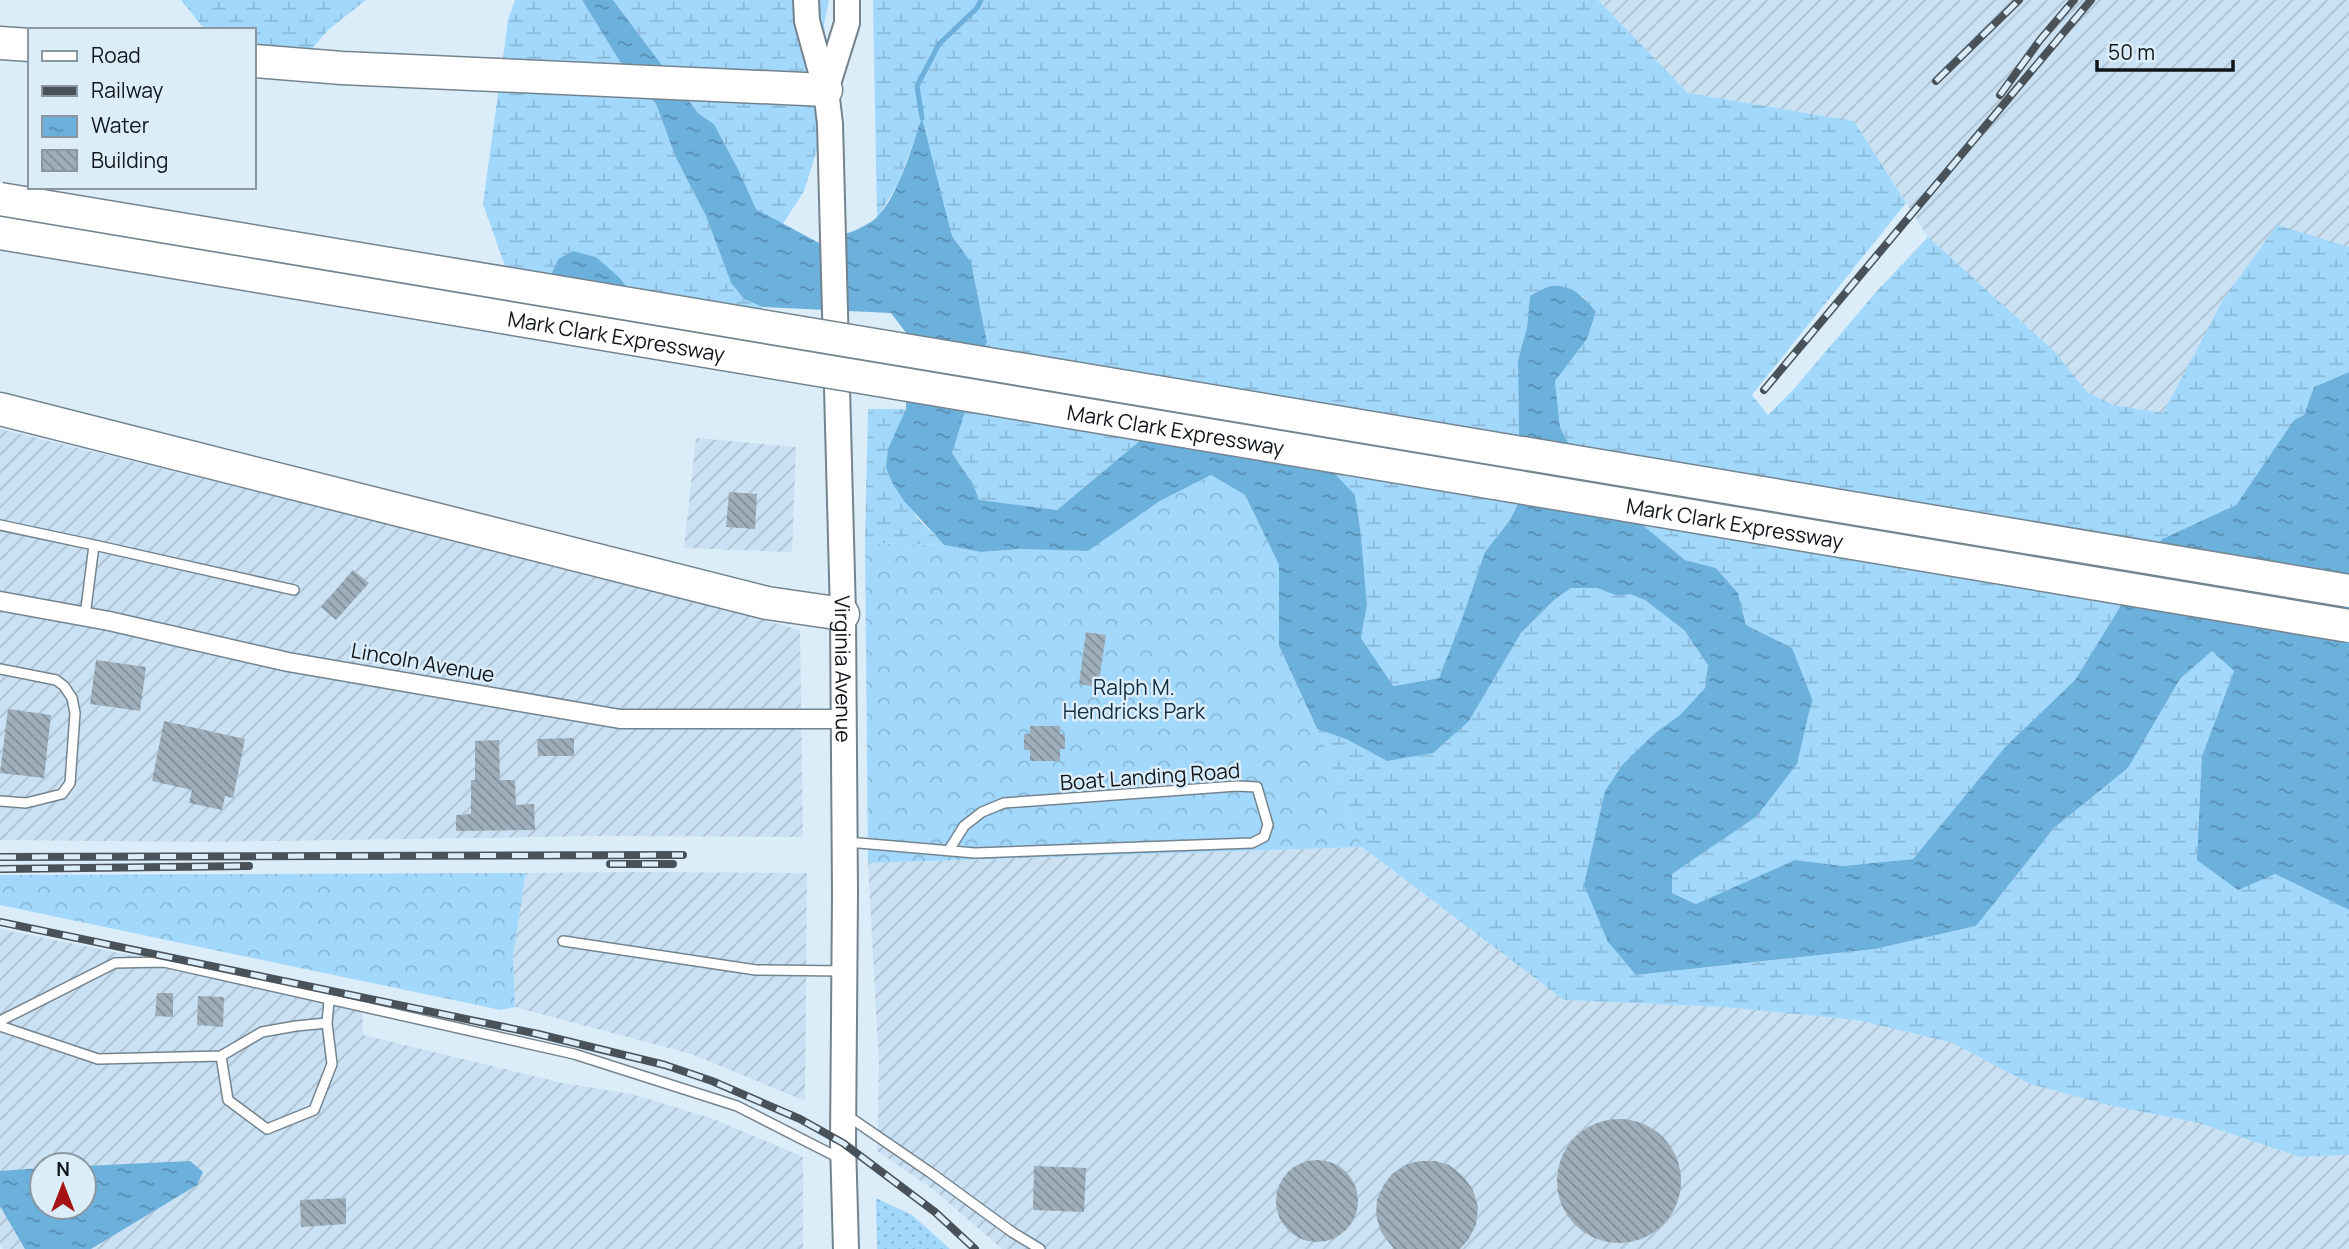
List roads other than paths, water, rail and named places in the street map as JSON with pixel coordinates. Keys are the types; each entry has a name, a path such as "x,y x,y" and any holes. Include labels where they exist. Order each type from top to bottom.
{"highway":[{"path":"0,43 28,45"},
{"path":"256,61 342,68 826,90"},
{"name":"Mark Clark Expressway","path":"0,199 2349,591"},
{"name":"Mark Clark Expressway","path":"0,233 2349,626"},
{"path":"0,409 766,603 843,614"}],"main road":[{"name":"Virginia Avenue","path":"806,0 807,21 826,90 830,124 843,614 846,1249"},
{"name":"Virginia Avenue","path":"826,90 847,23 847,0"}],"street":[{"name":"Lincoln Avenue","path":"0,601 85,616 288,662 620,719 843,719"}],"lane":[{"path":"0,525 293,590"},
{"path":"85,616 94,545"},
{"path":"0,669 56,680 72,698 75,713 70,783 62,794 26,803 0,801"},
{"name":"Boat Landing Road","path":"845,842 975,853 1252,843 1264,837 1268,825 1256,787 1066,798 1004,803 982,812 964,826 949,850"},
{"path":"563,941 756,970 845,971"},
{"path":"0,1023 115,963 164,962 575,1054 737,1106 844,1160"},
{"path":"221,1056 228,1100 267,1129 314,1110 332,1064 327,1023 329,1001"},
{"path":"0,1023 98,1059 221,1056 262,1032 327,1023"},
{"path":"844,1114 1040,1249"}],"water":[{"path":"582,0 613,0 698,113 714,124 756,209 819,243 859,229 873,221 886,207 899,183 922,118 952,236 971,262 987,342 952,453 973,484 979,500 1057,510 1142,439 1162,386 1199,382 1239,394 1277,420 1316,454 1355,495 1367,605 1361,638 1393,686 1439,678 1485,552 1510,520 1520,500 1518,360 1527,327 1530,296 1546,288 1559,286 1572,289 1583,297 1596,312 1587,339 1555,381 1560,427 1585,475 1612,494 1645,527 1685,560 1716,568 1738,593 1746,625 1792,648 1812,699 1797,764 1756,817 1672,874 1672,893 1696,904 1795,860 1843,866 1913,859 2006,746 2075,680 2162,539 2236,505 2294,420 2304,415 2314,387 2349,372 2349,910 2275,874 2238,890 2197,860 2202,756 2234,671 2212,651 2180,679 2128,768 2054,828 1976,926 1875,949 1636,975 1608,942 1584,885 1605,791 1622,765 1655,733 1680,715 1705,688 1708,665 1684,630 1645,600 1630,594 1618,596 1597,588 1571,588 1554,600 1521,633 1469,721 1433,753 1387,761 1346,739 1317,729 1279,646 1279,565 1245,495 1211,475 1160,501 1088,551 1021,549 981,552 944,545 904,501 886,468 888,449 906,409 907,334 891,313 763,307 744,299 731,283 706,216 676,158 656,104 624,68"},
{"path":"573,251 596,257 619,277 666,336 617,323 573,302 550,277 558,259"},
{"path":"190,1161 203,1172 197,1185 91,1249 25,1249 0,1206 0,1171 28,1169 28,1221 98,1221 98,1165"}],"waterway":[{"path":"922,118 917,86 939,44 977,8 981,0"}],"railway":[{"path":"1936,81 2019,0"},
{"path":"2000,95 2040,40 2074,0"},
{"path":"1764,390 2091,0"},
{"path":"0,857 683,855"},
{"path":"610,864 673,864"},
{"path":"0,869 249,866"},
{"path":"0,922 538,1034 665,1065 712,1081 800,1119 843,1143 935,1212 975,1249"}],"park label":[{"name":"Ralph M. Hendricks Park","path":"1134,699"}]}
